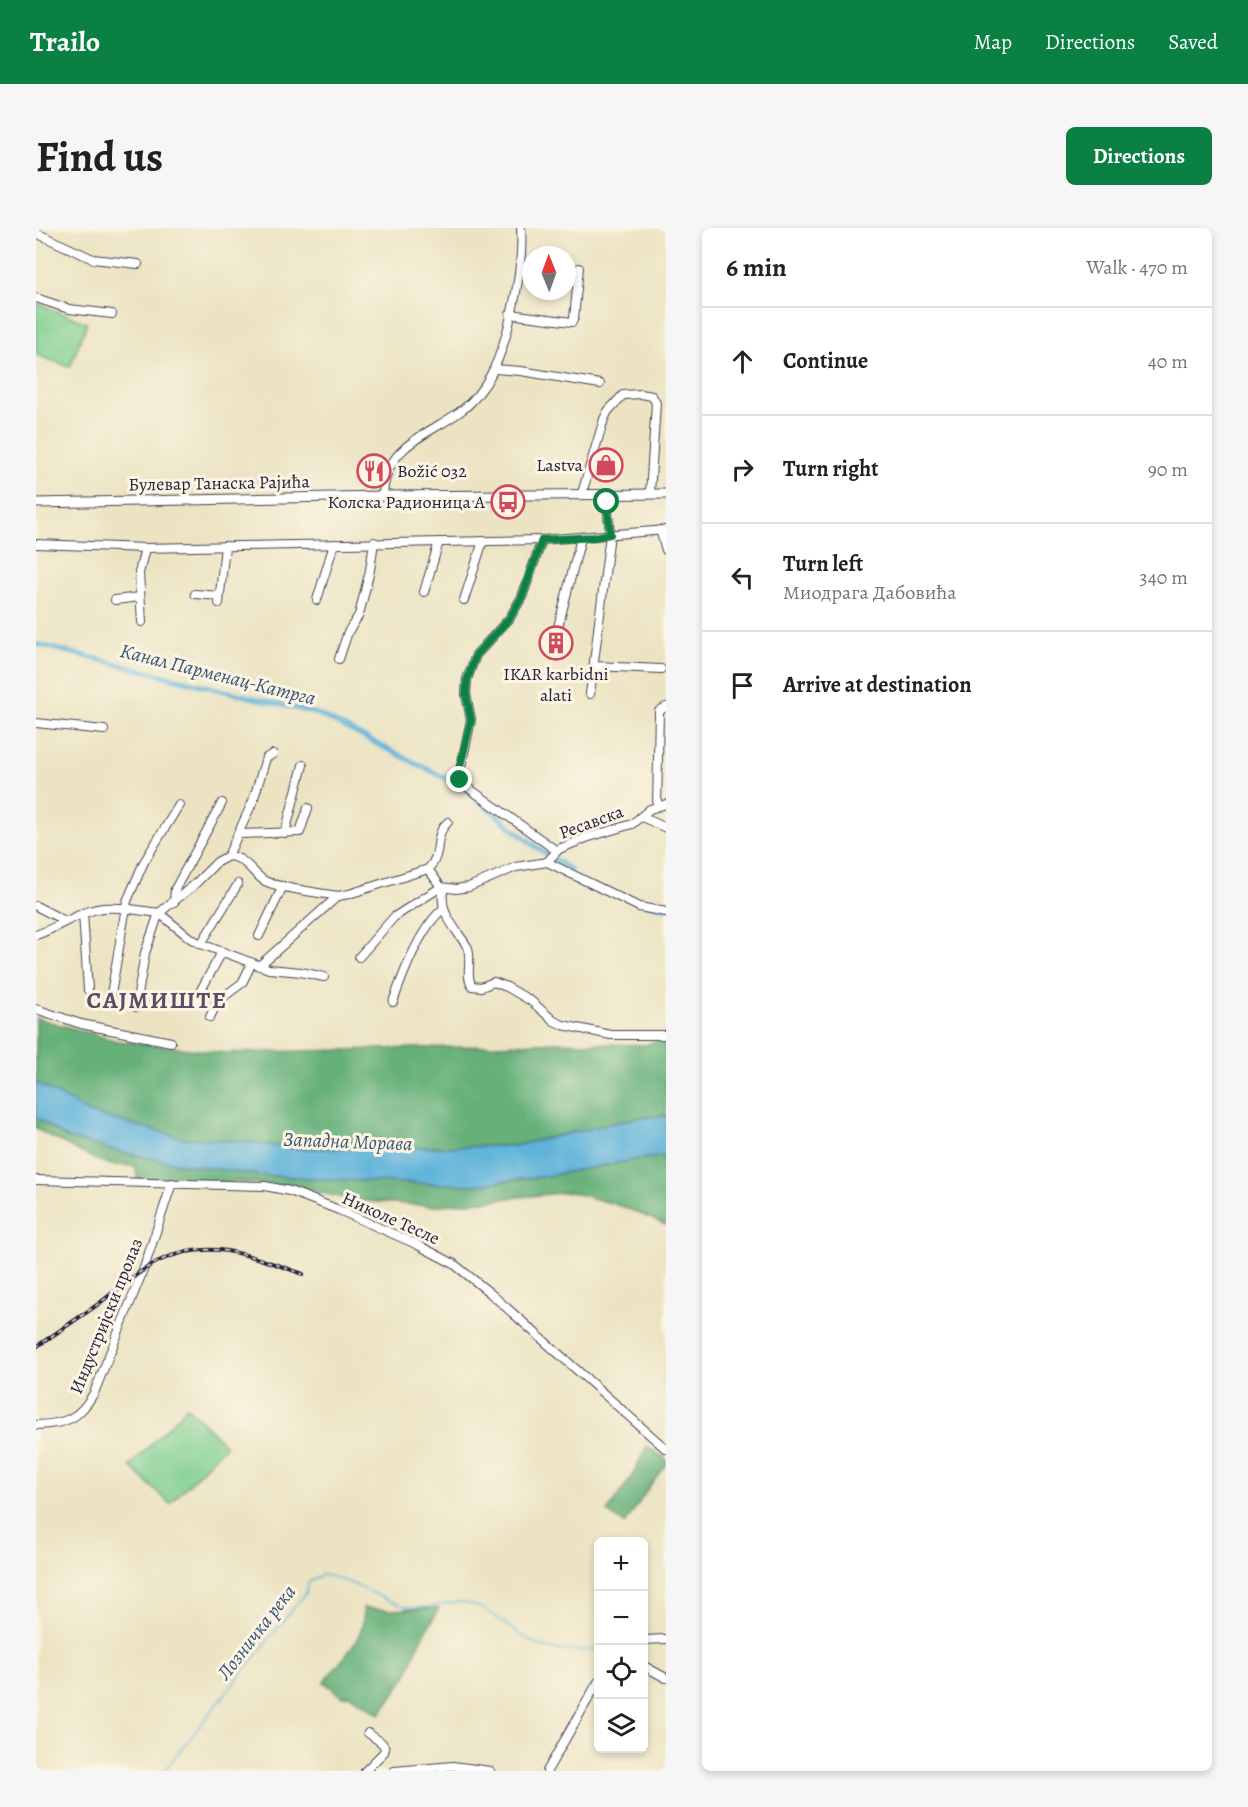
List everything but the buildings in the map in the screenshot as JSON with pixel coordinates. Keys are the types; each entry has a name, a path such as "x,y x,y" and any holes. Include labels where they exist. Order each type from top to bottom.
{"main road":[{"name":"Булевар Танаска Рајића","path":"36,503 582,493 666,494"}],"street":[{"path":"383,496 385,475 401,451 414,439 464,410 495,369 510,314 520,262 521,228"},
{"path":"36,233 93,259 138,264"},
{"path":"510,314 572,322 579,268"},
{"path":"36,298 69,309 112,314"},
{"path":"495,369 600,384"},
{"path":"582,493 603,419 623,395 641,394 652,396 657,403 650,493"},
{"path":"590,694 610,534 606,493"},
{"path":"36,544 145,548 374,542 483,542 581,538 663,530 666,550"},
{"path":"556,635 581,538"},
{"path":"542,540 522,597 509,619 476,655 467,680 466,694 471,720 459,776 463,784 552,856 639,907 666,912"},
{"path":"339,659 348,632 359,615 374,542"},
{"path":"424,592 438,542"},
{"path":"464,600 483,542"},
{"path":"317,600 334,543"},
{"path":"195,594 219,600 225,546"},
{"path":"142,622 139,573 145,548"},
{"path":"115,600 140,597"},
{"path":"594,666 661,669"},
{"path":"657,806 659,711 666,707"},
{"path":"36,723 104,730"},
{"path":"136,1007 145,953 159,913 217,862 228,856 253,801 266,758 273,754"},
{"path":"285,833 303,765"},
{"path":"174,902 175,889 222,803"},
{"name":"Ресавска","path":"443,887 456,889 469,887 516,867 552,856 586,838 632,824 650,808 666,804"},
{"path":"110,1000 124,910 144,862 179,805"},
{"path":"237,834 297,832 302,830 308,808"},
{"path":"642,817 666,828"},
{"path":"228,856 244,862 263,879 284,886 338,896 428,869 437,858 439,832 448,822"},
{"path":"428,869 443,887 443,909 469,952 469,978 472,986 481,987 496,982 531,1001 554,1021 563,1025 611,1035 666,1035"},
{"path":"201,944 238,884"},
{"path":"259,936 284,886"},
{"path":"358,957 394,917 443,887"},
{"path":"210,1017 218,1001 242,983 256,965 338,896"},
{"path":"36,906 64,921"},
{"path":"36,935 64,921 103,908 159,913 201,944 256,965 324,978"},
{"path":"393,1002 405,968 429,924 443,909"},
{"path":"83,914 88,990"},
{"path":"196,999 222,952"},
{"path":"36,1009 81,1024 171,1042"},
{"name":"Николе Тесле","path":"36,1180 279,1188 339,1210 436,1253 454,1264 490,1293 666,1449"},
{"name":"Индустријски пролаз","path":"36,1425 58,1425 72,1418 85,1408 94,1393 144,1268 172,1183"},
{"path":"648,1640 666,1640"},
{"path":"648,1668 666,1678"},
{"path":"547,1771 594,1689"},
{"path":"365,1771 384,1752 385,1748 369,1733"},
{"path":"394,1771 453,1766 490,1771"}],"green space":[{"path":"36,303 87,323 70,367 36,355"},
{"path":"36,1018 117,1041 225,1053 557,1042 645,1045 666,1038 666,1116 636,1118 513,1146 296,1149 241,1141 183,1138 90,1113 36,1082"},
{"path":"36,1117 67,1138 124,1153 258,1175 474,1185 546,1176 666,1156 666,1225 624,1207 571,1192 431,1206 351,1200 298,1187 238,1182 137,1180 136,1166 111,1165 92,1158 36,1129"},
{"path":"187,1407 226,1445 170,1504 130,1466"},
{"path":"647,1446 666,1459 666,1465 625,1524 607,1512 631,1478"},
{"path":"363,1608 388,1610 439,1608 418,1646 407,1675 380,1714 350,1695 342,1696 324,1682 352,1648 361,1629"}],"water":[{"path":"36,1082 90,1113 183,1138 241,1141 296,1149 514,1146 636,1118 666,1116 666,1156 546,1176 474,1185 258,1175 124,1153 67,1138 36,1117"}],"waterway":[{"name":"Канал Парменац-Катрга","path":"36,644 318,714 459,785 536,847 571,870"},
{"name":"Канал Парменац-Катрга","path":"627,898 666,908"},
{"name":"Лозничка река","path":"164,1771 307,1591 308,1583 321,1575 340,1579 408,1607 423,1608 453,1602 467,1603 495,1616 530,1641 546,1648 594,1650"}],"railway":[{"path":"36,1347 97,1305 138,1273 166,1258 182,1253 219,1250 241,1254 303,1274"}],"place":[{"name":"Lastva","path":"606,465"},
{"name":"Božić 032","path":"374,471"},
{"name":"Колска Радионица А","path":"508,502"},
{"name":"IKAR karbidni alati","path":"556,643"}],"district":[{"name":"САЈМИШТЕ","path":"157,1000"}],"route":[{"path":"460,780 459,771 471,720 466,694 467,680 476,655 509,619 522,597 542,540 610,534 607,502"}],"water label":[{"name":"Западна Морава","path":"348,1141"}]}
